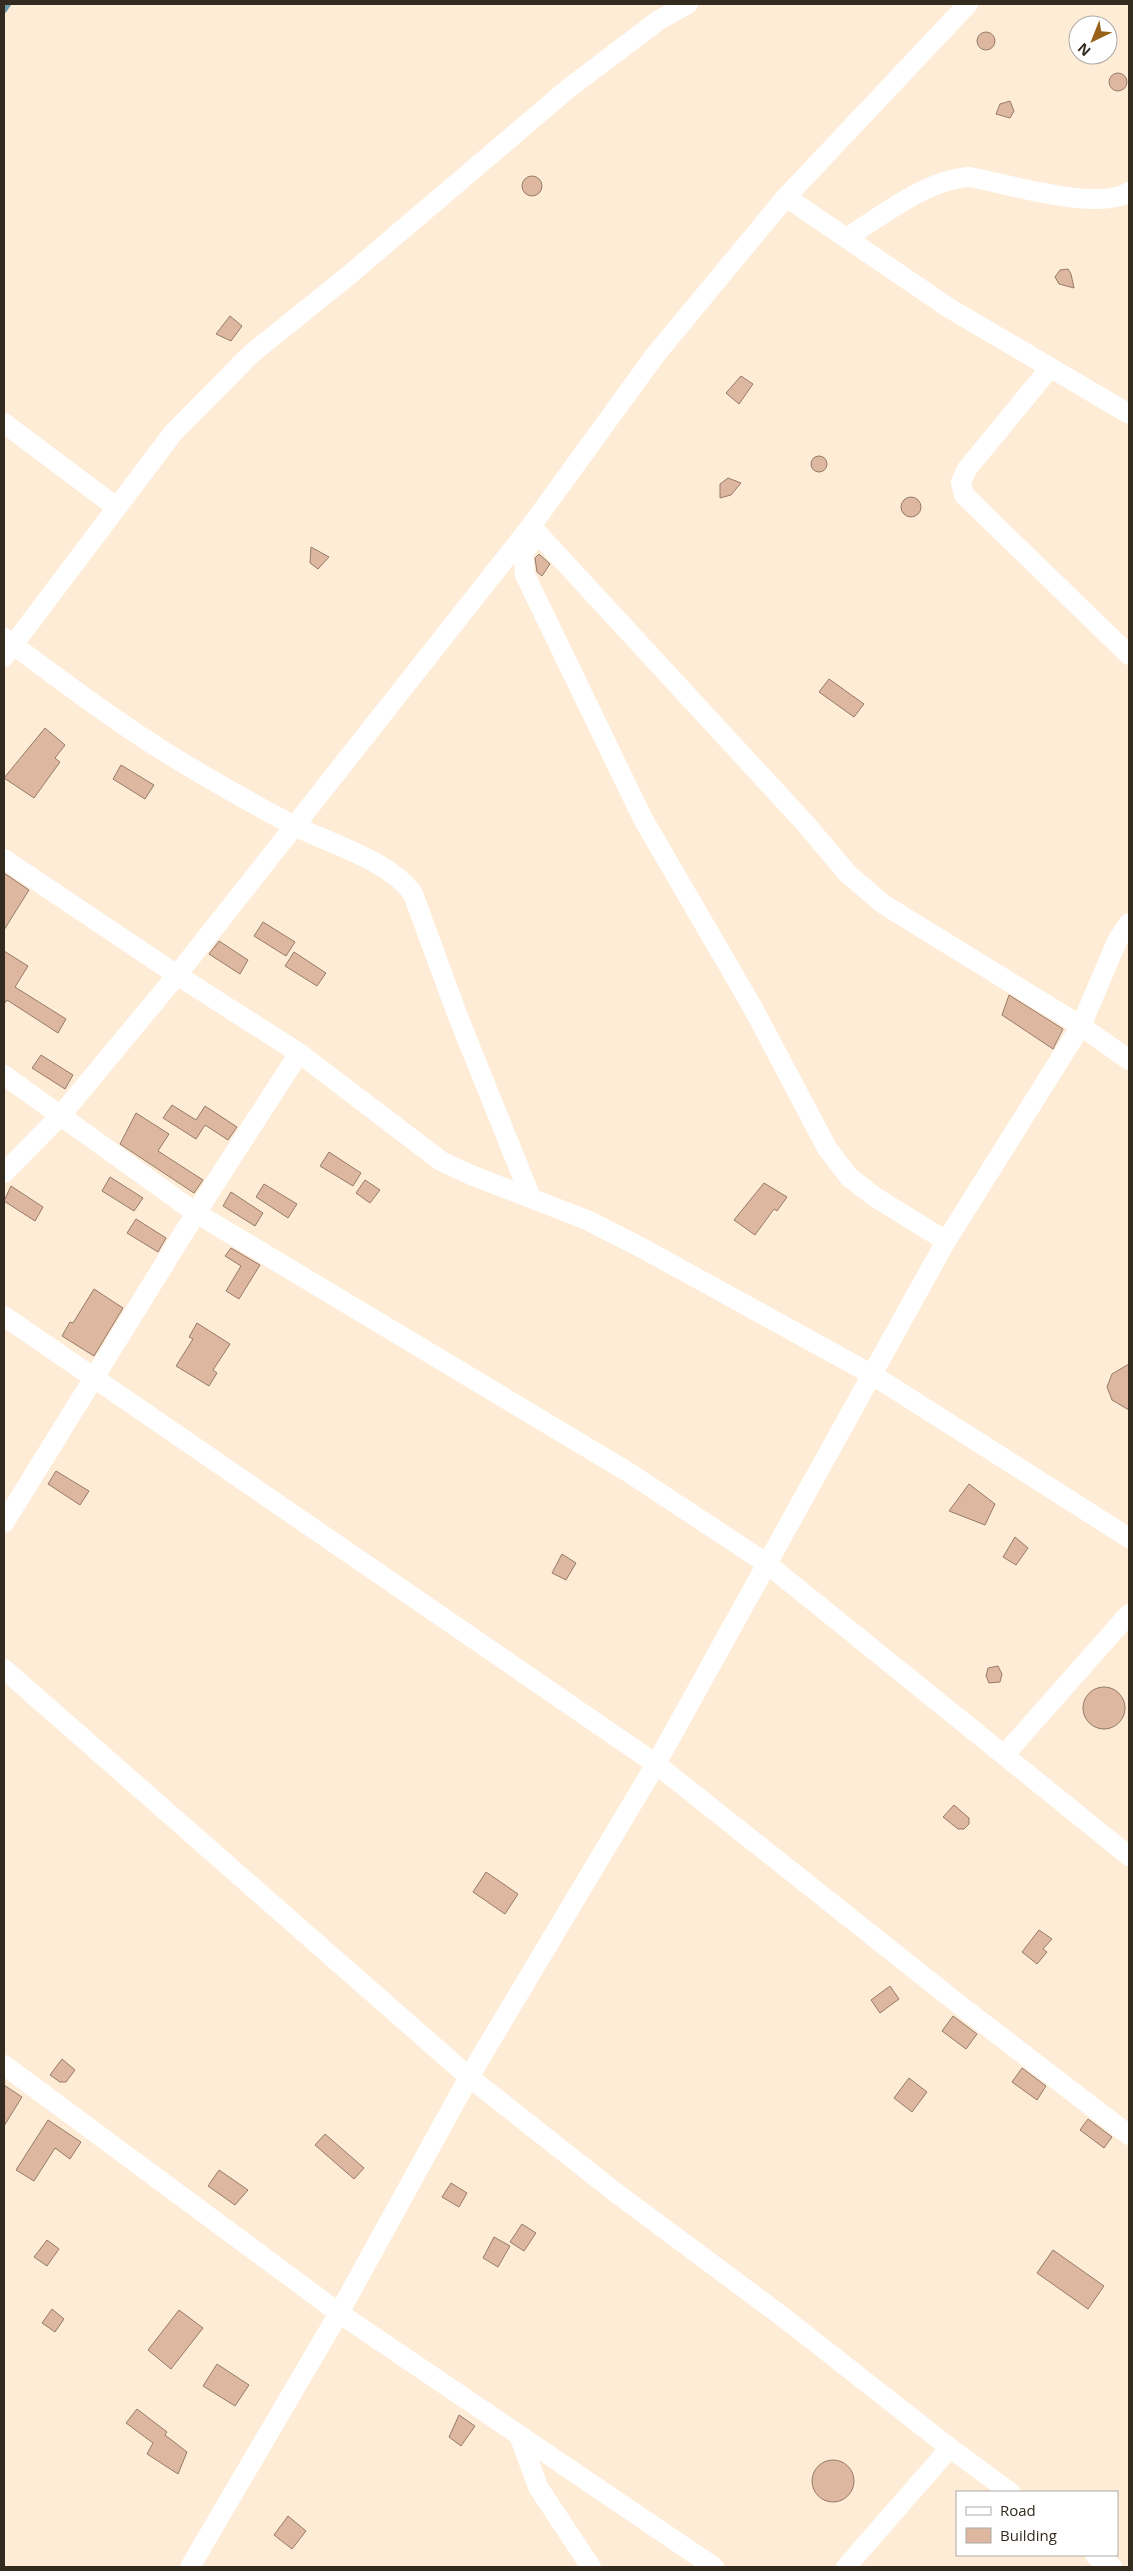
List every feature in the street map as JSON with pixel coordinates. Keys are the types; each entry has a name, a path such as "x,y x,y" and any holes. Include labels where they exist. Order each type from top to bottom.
{"street":[{"path":"530,1198 457,1014 413,894 405,883 390,871 295,826 178,760 7,647 172,433 251,354 348,276 568,88 659,20 688,4"},
{"path":"4,1173 61,1115 177,975 534,530 656,354 786,198 968,4"},
{"path":"846,238 936,183 955,178 970,177 1075,198 1102,200 1121,197 1129,192"},
{"path":"786,198 949,308 1129,414"},
{"path":"1050,368 967,469 961,482 964,495 1129,656"},
{"path":"4,423 116,506"},
{"path":"534,530 804,822 848,874 883,904 1081,1026 1129,1060"},
{"path":"534,530 523,552 525,575 643,818 753,1008 827,1148 850,1177 875,1198 946,1241"},
{"path":"4,859 177,975 298,1052 441,1161 587,1220 642,1248 872,1374 1125,1528"},
{"path":"190,2567 339,2312 469,2077 656,1764 946,1241 1081,1026 1117,941 1129,923"},
{"path":"4,1523 298,1052"},
{"path":"4,1075 196,1213 628,1472 766,1563 1129,1856"},
{"path":"4,1316 93,1379 656,1764 966,2010 1129,2135"},
{"path":"1005,1754 1129,1614"},
{"path":"4,1669 469,2077 615,2192 783,2317 950,2448 1009,2491"},
{"path":"4,2065 339,2312 714,2567"},
{"path":"518,2435 538,2486 591,2567"},
{"path":"846,2567 950,2448"},
{"path":"1096,2556 1112,2567"}],"building":[{"path":"982,32 990,32 995,37 993,48 982,50 977,45 977,37"},
{"path":"1118,73 1124,76 1127,82 1124,88 1118,91 1112,88 1109,82 1112,76"},
{"path":"1010,101 1014,111 1010,118 996,114 1000,104"},
{"path":"532,176 539,179 542,186 539,193 532,196 525,193 522,186 525,179"},
{"path":"1068,269 1074,288 1059,284 1055,277 1060,270"},
{"path":"230,316 242,326 231,341 216,334"},
{"path":"741,376 753,384 739,404 726,393"},
{"path":"816,456 822,456 827,461 825,470 816,472 811,467 811,461"},
{"path":"728,478 741,483 731,495 720,498 720,484"},
{"path":"911,497 918,500 921,507 918,514 911,517 904,514 901,507 904,500"},
{"path":"311,547 329,557 318,569 310,563"},
{"path":"539,554 550,564 542,576 537,572 535,558"},
{"path":"829,679 864,704 854,717 819,692"},
{"path":"45,728 65,745 55,758 60,762 34,798 4,778"},
{"path":"121,765 154,785 145,799 113,779"},
{"path":"4,873 29,890 4,930"},
{"path":"263,922 295,942 286,956 254,936"},
{"path":"219,941 248,960 240,974 209,954"},
{"path":"4,951 28,966 15,987 66,1019 58,1033 7,1000 4,1004"},
{"path":"294,952 326,973 317,986 285,966"},
{"path":"1009,995 1063,1029 1053,1049 1002,1015"},
{"path":"41,1055 73,1075 65,1089 32,1068"},
{"path":"172,1105 196,1120 205,1106 237,1127 228,1140 205,1125 196,1139 163,1118"},
{"path":"136,1113 169,1134 158,1151 203,1180 194,1193 120,1144"},
{"path":"329,1152 361,1173 353,1186 320,1166"},
{"path":"110,1177 143,1198 134,1211 102,1191"},
{"path":"365,1180 380,1190 370,1203 356,1193"},
{"path":"764,1183 787,1197 777,1211 774,1209 755,1235 734,1220"},
{"path":"264,1184 297,1204 288,1218 256,1197"},
{"path":"11,1186 43,1207 35,1221 4,1201"},
{"path":"231,1192 263,1213 255,1226 223,1206"},
{"path":"136,1219 166,1238 158,1252 127,1233"},
{"path":"231,1248 260,1265 239,1299 226,1291 241,1266 225,1256"},
{"path":"94,1289 123,1308 94,1356 62,1336 70,1322 73,1323"},
{"path":"197,1323 230,1344 213,1370 217,1373 209,1386 176,1366 193,1339 189,1337"},
{"path":"1129,1364 1129,1410 1112,1400 1107,1387 1112,1374"},
{"path":"56,1471 89,1491 80,1505 48,1484"},
{"path":"969,1484 995,1504 985,1525 949,1511"},
{"path":"1015,1537 1028,1548 1016,1565 1003,1557"},
{"path":"562,1554 576,1563 566,1580 552,1573"},
{"path":"998,1666 1002,1674 1000,1682 989,1683 986,1676 988,1668"},
{"path":"1104,1687 1119,1693 1125,1708 1119,1723 1104,1729 1089,1723 1083,1708 1089,1693"},
{"path":"954,1805 969,1818 969,1824 964,1829 958,1829 943,1817"},
{"path":"486,1872 518,1894 505,1914 473,1892"},
{"path":"1039,1930 1052,1939 1043,1949 1047,1952 1037,1964 1022,1952"},
{"path":"890,1986 899,1999 880,2013 871,2000"},
{"path":"953,2016 977,2034 966,2049 942,2031"},
{"path":"62,2059 75,2070 66,2082 60,2082 50,2075"},
{"path":"1022,2068 1046,2086 1037,2100 1012,2082"},
{"path":"909,2078 927,2092 912,2112 894,2098"},
{"path":"4,2085 22,2097 4,2126"},
{"path":"1088,2119 1112,2137 1104,2148 1080,2130"},
{"path":"48,2120 81,2142 70,2159 55,2148 34,2181 16,2170"},
{"path":"325,2134 364,2168 354,2179 315,2145"},
{"path":"219,2170 248,2190 235,2205 208,2186"},
{"path":"451,2183 467,2193 459,2207 442,2197"},
{"path":"522,2224 536,2233 524,2251 510,2242"},
{"path":"494,2237 510,2246 498,2267 483,2258"},
{"path":"47,2240 59,2249 47,2266 34,2257"},
{"path":"1053,2250 1104,2286 1088,2309 1037,2273"},
{"path":"52,2309 64,2319 55,2332 42,2323"},
{"path":"179,2310 203,2328 171,2369 148,2350"},
{"path":"217,2364 249,2385 235,2406 203,2386"},
{"path":"137,2409 167,2432 165,2435 187,2452 178,2474 147,2454 153,2443 126,2423"},
{"path":"459,2415 475,2426 461,2446 449,2437"},
{"path":"833,2460 848,2466 854,2481 848,2496 833,2502 818,2496 812,2481 818,2466"},
{"path":"288,2516 306,2531 292,2549 274,2535"}],"waterway":[{"path":"4,10 8,4"}]}
